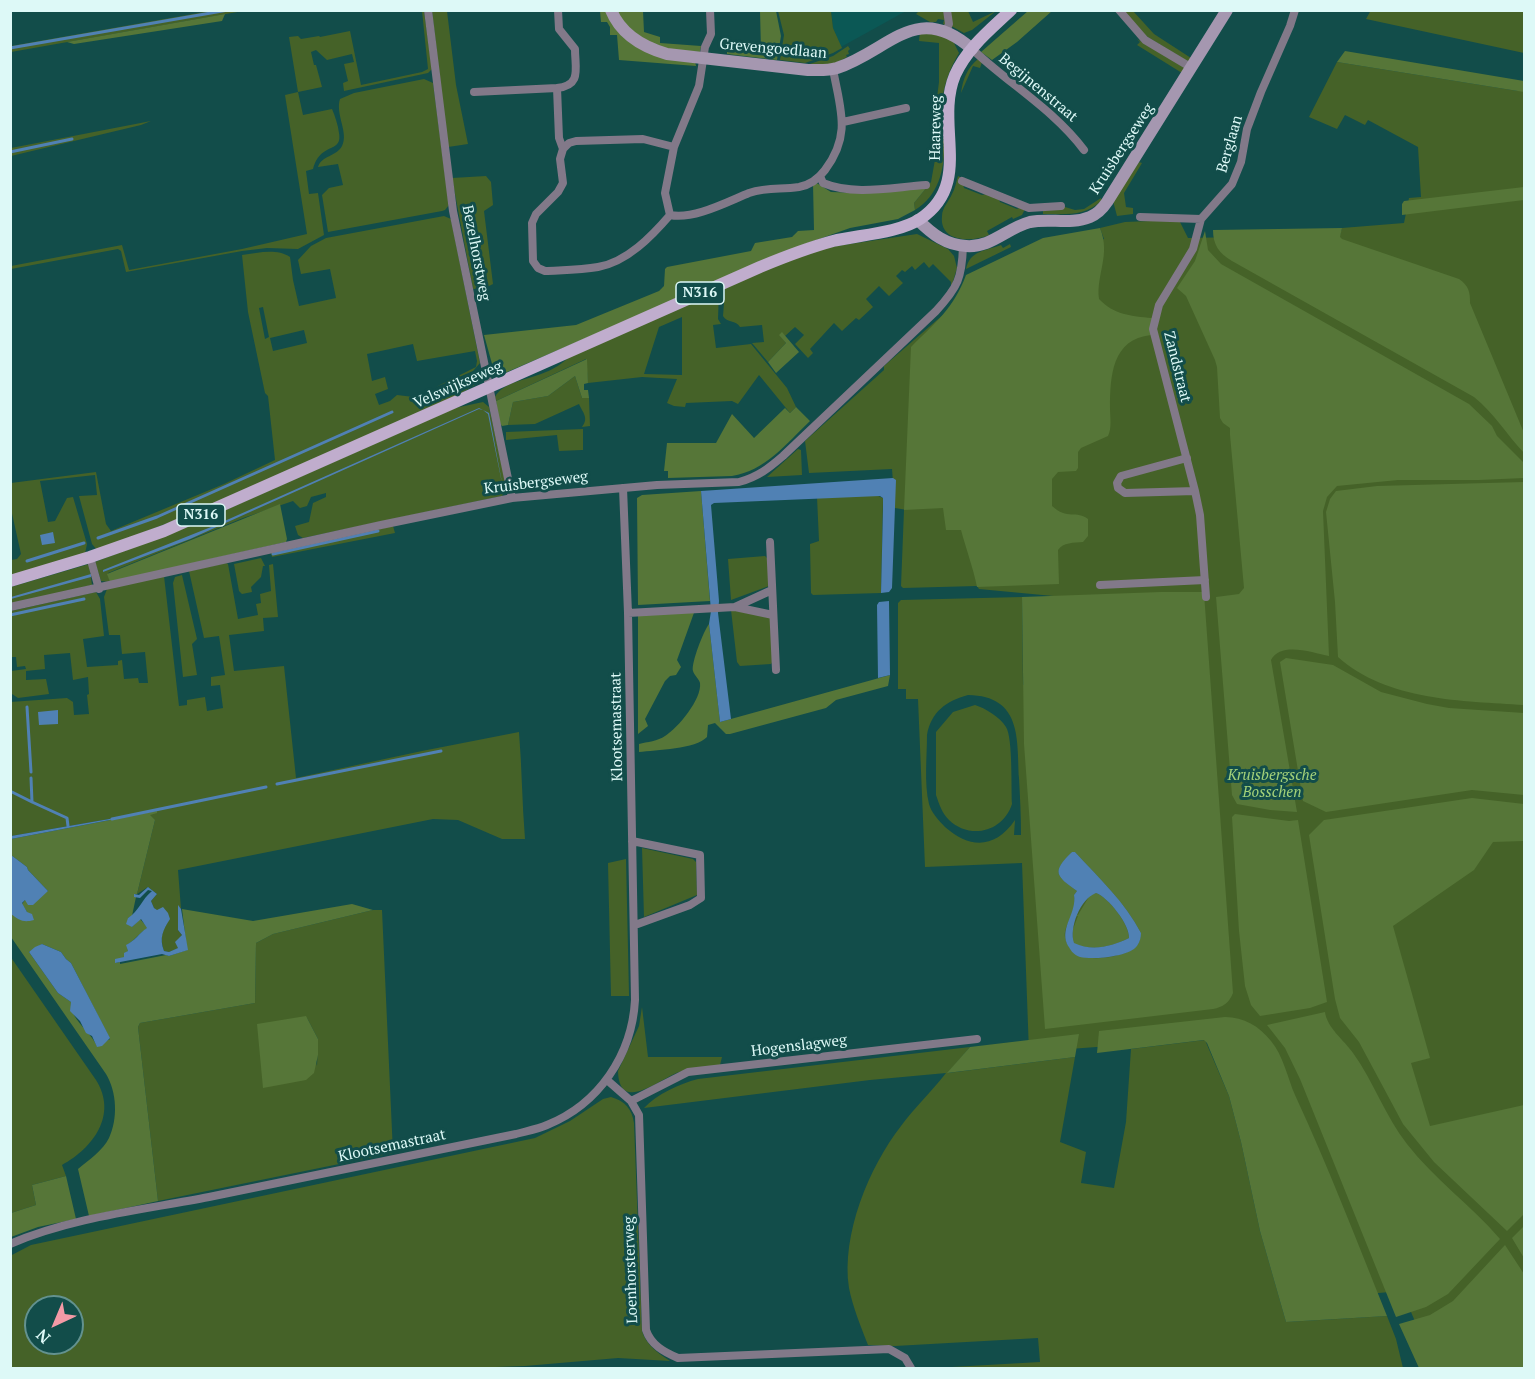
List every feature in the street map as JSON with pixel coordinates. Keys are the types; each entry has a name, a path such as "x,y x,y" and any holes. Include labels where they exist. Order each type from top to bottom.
{"main road":[{"name":"Haareweg","path":"918,220 935,205 947,187 951,156 949,98 955,76 972,49 1011,10"},
{"name":"Velswijkseweg","path":"10,581 90,558 219,508 681,300 796,252 832,241 904,227 918,220"}],"street":[{"name":"Bezelhorstweg","path":"428,10 452,201 512,498"},
{"path":"474,92 557,88 573,84 575,49 559,29 558,10"},
{"name":"Grevengoedlaan","path":"611,10 628,35 644,46 667,54 808,70 833,69 906,31 927,27 946,31"},
{"path":"670,215 665,193 674,147 699,86 705,47 711,34 710,10"},
{"path":"947,10 949,24 946,31 972,49"},
{"path":"1119,10 1142,37 1192,68"},
{"name":"Kruisbergseweg","path":"10,607 512,498 623,488 739,482 758,476 872,372 948,298 961,275 963,246 984,244 1017,227 1039,221 1084,219 1105,205 1227,10"},
{"name":"Berglaan","path":"1201,219 1232,184 1241,162 1248,129 1261,92 1295,10"},
{"name":"Begijnenstraat","path":"972,49 1047,110 1068,129 1084,150"},
{"path":"670,215 679,217 694,214 764,188 799,187 820,176 831,162 843,135 843,122 833,69"},
{"path":"557,88 559,138 564,149"},
{"path":"843,122 906,108"},
{"path":"670,215 653,235 626,255 600,267 545,271 538,268 533,261 532,223 536,214 558,192 563,183 560,159 569,143 643,139 674,147"},
{"path":"820,176 823,183 830,186 859,190 926,185"},
{"path":"962,181 1029,208 1061,206"},
{"path":"1038,208 1039,221"},
{"path":"1140,217 1201,219"},
{"name":"Zandstraat","path":"1201,219 1193,249 1159,305 1154,329 1200,514 1206,597"},
{"path":"918,220 940,238 963,246"},
{"path":"1187,458 1121,476 1117,483 1118,488 1125,493 1195,491"},
{"name":"Klootsemastraat","path":"10,1244 34,1234 79,1222 547,1126 599,1090 622,1054 632,1027 635,1000 628,613 623,488"},
{"path":"770,542 776,670"},
{"path":"90,558 99,589"},
{"path":"1100,585 1205,580"},
{"path":"735,607 772,590"},
{"path":"628,613 735,607 773,615"},
{"path":"632,841 700,855 701,898 690,905 635,925"},
{"name":"Hogenslagweg","path":"631,1101 688,1072 977,1039"},
{"path":"607,1080 631,1101"},
{"name":"Loenhorsterweg","path":"631,1101 639,1115 646,1330 648,1336 661,1350 678,1358 890,1349 906,1358 911,1368"}],"shaded area":[{"path":"831,10 906,11 841,47 833,28"},
{"path":"479,408 483,410 479,409 190,539 103,572 103,570 211,527"},
{"path":"483,410 489,413 503,488 488,414"},
{"path":"893,478 896,480 892,588 889,592 881,593 883,498 880,496 714,503 711,505 718,613 731,719 720,722 709,624 711,611 701,491"},
{"path":"53,532 55,543 42,545 40,535"},
{"path":"91,574 91,577 11,599 11,597"},
{"path":"889,601 890,675 878,678 877,605 879,602"},
{"path":"58,710 58,724 39,725 38,712"},
{"path":"115,819 11,839 11,836"},
{"path":"1075,852 1127,911 1141,933 1139,943 1133,950 1110,957 1093,958 1080,957 1071,950 1065,938 1074,895 1077,891 1064,881 1059,873 1065,859","holes":["1096,893 1122,919 1129,938 1102,947 1088,947 1074,943 1075,922 1085,901"]},
{"path":"11,855 27,867 48,891 33,905 28,905 25,900 22,903 27,912 32,914 34,920 21,920 11,914"},
{"path":"148,887 157,894 151,901 154,908 157,910 163,907 170,919 162,934 164,951 169,952 178,948 175,942 182,935 178,930 178,905 181,909 188,950 169,956 162,954 115,963 115,959 124,957 124,953 128,951 126,945 147,928 141,919 132,927 126,924 128,918 152,891 148,890 140,898 134,897 134,894 139,895"},
{"path":"42,944 61,952 71,963 110,1038 102,1046 97,1047 92,1036 86,1033 80,1021 70,1011 71,1002 58,993 29,952"}],"green space":[{"path":"1371,10 1524,11 1524,53 1366,19"},
{"path":"210,11 243,11 11,52 11,46"},
{"path":"422,11 424,11 432,69 428,73 344,91 343,83 348,81 344,64 354,62 352,54 327,60 316,50 311,52 322,87 298,92 289,37 298,36 301,39 350,31 361,85 428,69"},
{"path":"432,11 447,11 456,85 468,144 448,147"},
{"path":"600,11 606,11 617,29 695,62 698,73 696,66 619,60 617,35 610,35 607,22 601,22"},
{"path":"615,11 643,11 644,32 660,37 660,43 701,46 700,52 667,50 636,37"},
{"path":"760,11 776,11 781,36 777,60 727,54 727,52 761,50"},
{"path":"778,11 831,11 833,28 842,48 805,63 780,60 784,35"},
{"path":"919,11 944,11 946,25 943,24 944,20 938,19 936,22 930,22 916,14"},
{"path":"949,11 968,11 973,22 996,11 972,30 964,33 951,26"},
{"path":"1028,11 1052,11 1017,42 992,60 981,52"},
{"path":"1123,11 1133,11 1154,34 1191,58 1189,62 1146,36"},
{"path":"225,14 222,21 74,44 67,42"},
{"path":"920,32 931,32 952,39 959,53 948,76 943,95 941,112 944,154 939,182 923,204 915,210 914,203 931,182 940,132 937,98 939,43 919,41"},
{"path":"1137,39 1185,67 1182,73 1137,45 1140,42"},
{"path":"848,46 850,49 847,57 832,65 807,65 833,56"},
{"path":"1345,51 1524,81 1524,92 1337,62"},
{"path":"978,59 982,62 980,68 973,66 961,93 966,74"},
{"name":"Kruisbergsche Bosschen","path":"1337,62 1518,91 1524,87 1524,1368 1435,1368 1411,1312 1390,1292 1287,1301 1218,1038 1029,1052 1022,863 925,867 918,699 906,699 906,689 898,689 898,603 901,600 1022,597 1023,685 1044,674 1053,596 979,589 977,586 903,588 901,586 904,510 907,510 895,508 892,469 809,473 805,441 884,370 884,366 967,294 1104,239 1100,228 1125,222 1175,220 1180,222 1188,238 1340,235 1342,228 1404,223 1409,198 1421,197 1418,147 1368,120 1365,125 1345,115 1337,129 1309,117","holes":["968,695 986,697 1007,711 1013,722 1018,749 1021,835 1014,835 1015,820 999,836 982,843 973,842 954,834 933,813 927,796 926,761 927,735 936,714 946,704"]},
{"path":"424,79 433,83 449,205 442,211 328,232 322,195 329,188 343,185 338,164 318,167 323,160 339,150 344,141 339,111 340,99 354,93"},
{"path":"298,92 303,115 332,109 339,130 337,144 320,156 313,169 306,171 309,194 318,193 324,235 298,249 267,248 242,251 126,272 121,251 118,249 11,269 11,266 122,245 129,270 242,249 307,234 285,95"},
{"path":"151,121 141,125 11,156 11,148"},
{"path":"1139,162 1142,163 1124,193 1126,207 1133,208 1133,214 1117,216 1113,201"},
{"path":"486,176 491,182 493,205 484,211 493,284 485,288 473,289 452,178"},
{"path":"958,176 962,178 964,188 998,198 1000,202 1017,209 1021,207 1025,209 1022,215 1013,219 1012,217 987,231 989,235 974,239 951,236 943,225 942,213"},
{"path":"815,182 831,192 860,193 927,187 914,203 915,210 898,219 850,228 805,244 500,375 494,371 484,335 576,325 659,291 664,286 667,267 751,251 755,243 792,237 798,231 814,230 813,184"},
{"path":"1524,187 1524,200 1402,215 1404,201"},
{"path":"1101,198 1102,200 1096,205 1082,212 1043,214 1043,210 1065,207 1075,210 1084,209"},
{"path":"444,216 451,219 480,363 473,371 436,387 476,367 475,351 417,361 413,344 367,354 372,381 385,377 388,389 375,394 379,405 390,401 397,395 422,398 479,374 483,375 480,382 456,396 194,513 97,550 92,544 79,496 97,495 95,475 40,481 48,522 55,521 67,498 73,497 87,544 85,554 11,576 11,560 17,559 21,554 11,509 11,483 96,472 106,524 111,531 275,460 268,396 265,393 248,312 242,255 273,252 290,257 299,306 336,298 330,269 301,274 298,260 311,246 326,238","holes":["263,307 269,337 265,339 259,308","304,330 307,343 273,351 270,338"]},
{"path":"1100,228 1104,256 1099,281 1099,299 1117,312 1152,318 1151,335 1138,338 1128,344 1116,361 1111,384 1108,436 1081,448 1078,452 1076,471 1058,472 1052,479 1052,506 1062,513 1080,515 1088,519 1088,536 1083,542 1066,544 1058,550 1059,584 977,587 961,530 946,530 943,508 904,510 911,347 950,306 966,275 1043,238"},
{"path":"1342,228 1340,237 1342,239 1459,279 1465,284 1469,292 1470,303 1524,433 1524,453 1474,397 1232,261 1218,248 1213,230"},
{"path":"1205,231 1208,250 1221,264 1469,404 1492,426 1497,436 1524,463 1524,478 1398,480 1337,486 1327,497 1323,511 1329,656 1290,650 1276,654 1271,660 1297,812 1237,804 1232,795 1216,597 1239,594 1244,588 1230,428 1220,418 1215,360 1186,296 1177,288 1195,261"},
{"path":"917,234 948,249 954,256 957,268 951,288 951,282 933,264 929,268 924,262 915,270 912,266 905,272 902,270 896,276 903,283 889,296 879,286 866,299 873,307 842,331 834,323 810,349 813,353 808,358 795,344 804,335 795,327 785,336 782,333 780,335 786,343 768,362 752,343 764,342 762,325 740,327 723,316 724,287 787,261 830,247"},
{"path":"1010,244 1011,247 966,269 975,255 984,250 1001,245 1003,248"},
{"path":"719,291 718,319 721,324 713,325 716,348 751,344 787,388 796,407 790,413 759,375 738,404 732,401 686,403 685,407 674,406 667,403 677,379 642,377 588,383 586,359 496,401 495,397 503,388 550,370 573,354","holes":["682,317 682,375 644,374 659,327"]},
{"path":"782,332 799,352 776,373 768,362 786,343 779,335"},
{"path":"587,359 588,383 584,384 584,390 588,390 589,398 582,398 575,376 548,396 513,402 508,425 502,426 499,422 496,401"},
{"path":"575,376 582,398 589,398 590,426 582,427 585,418 579,404 535,424 508,425 513,402 548,396"},
{"path":"483,402 489,407 507,489 502,496 303,538 298,535 295,526 309,522 313,503 326,497 326,493 311,497 307,506 300,508 293,501 243,518 108,573 110,582 101,581 95,562 187,527 455,408"},
{"path":"796,407 810,421 775,455 755,468 732,476 668,478 668,471 664,471 667,443 716,443 732,414 754,438 785,408 790,413"},
{"path":"583,429 583,450 559,451 557,435 506,440 506,432"},
{"path":"798,449 801,450 802,475 767,477"},
{"path":"1524,482 1524,705 1451,700 1402,690 1358,672 1338,657 1326,512 1330,499 1336,491 1377,486"},
{"path":"701,491 710,601 638,605 637,498 642,495"},
{"path":"876,495 883,498 881,593 813,595 811,593 810,544 819,541 817,497"},
{"path":"280,504 286,542 110,582 107,574"},
{"path":"393,526 395,533 272,557 271,553"},
{"path":"765,556 768,559 769,586 731,600 728,559"},
{"path":"261,558 265,566 263,566 261,577 251,587 252,592 242,594 239,591 234,564"},
{"path":"226,563 238,619 258,615 256,604 261,603 260,594 271,591 269,565 273,564 278,617 263,618 264,631 229,635 234,671 284,666 296,778 519,732 525,839 502,839 458,820 433,819 178,870 181,909 178,906 178,930 182,935 177,943 179,948 169,952 164,951 162,941 163,930 167,924 151,901 157,894 148,887 137,894 155,820 115,818 11,836 10,702 67,698 73,702 74,715 89,714 87,695 89,694 88,677 73,680 70,653 44,655 45,669 26,671 26,680 46,679 49,694 18,698 12,694 11,671 26,669 25,666 17,667 16,657 11,657 11,611 96,592 100,599 104,636 83,639 87,667 118,665 118,661 122,660 124,679 138,678 139,683 148,683 145,652 122,654 120,635 109,635 104,597 107,589 164,576 179,706 187,705 187,700 205,697 207,711 223,708 220,685 211,686 211,677 225,675 219,636 204,638 189,571"},
{"path":"89,564 92,585 11,605 11,587"},
{"path":"182,575 197,639 192,644 197,675 183,677 173,583 175,577"},
{"path":"1161,592 1204,593 1233,993 1223,1006 1045,1029 1024,744 1022,597","holes":["1072,852 1075,852 1093,871 1135,922 1141,933 1138,944 1126,953 1108,957 1088,958 1073,951 1067,942 1065,933 1075,904 1074,895 1077,891 1064,881 1059,873 1061,865"]},
{"path":"695,610 677,660 681,667 676,675 670,676 665,681 645,719 648,726 638,734 638,614"},
{"path":"731,610 770,616 773,661 771,664 740,666 737,662"},
{"path":"709,624 720,722 890,675 888,686 836,700 826,708 730,734 726,734 715,723 708,725 707,737 702,741 675,748 639,752 639,744 665,736 676,727 693,705 700,690 700,683 693,671 694,661"},
{"path":"1286,658 1333,665 1381,692 1427,704 1449,708 1524,713 1524,795 1472,790 1326,812 1303,801 1280,662"},
{"path":"975,705 996,716 1006,727 1011,752 1012,804 1008,814 994,827 976,831 966,830 949,820 936,795 936,732 953,712"},
{"path":"1472,798 1524,804 1524,841 1493,842 1474,870 1393,926 1430,1058 1411,1063 1430,1126 1524,1105 1524,1214 1507,1231 1434,1162 1403,1124 1359,1042 1340,1018 1309,835 1324,820"},
{"path":"157,811 150,815 155,820 137,894 135,894 132,916 128,918 132,927 140,919 148,928 127,945 128,951 124,957 115,963 120,962 120,964 169,956 187,950 182,909 253,921 352,904 373,910 273,934 256,943 255,1003 140,1023 138,1027 158,1201 89,1216 78,1169 99,1151 109,1138 114,1123 114,1097 106,1074 11,937 11,914 27,912 22,904 25,900 48,891 27,867 11,855 11,839","holes":["42,944 61,952 71,963 110,1039 97,1046 73,1014 71,1002 58,993 29,952"]},
{"path":"1235,814 1289,821 1298,820 1327,1002 1310,1008 1260,1016 1251,1005 1245,986 1239,931 1232,817"},
{"path":"642,848 693,859 696,862 697,895 644,917"},
{"path":"626,859 629,996 611,996 608,863"},
{"path":"1096,893 1107,900 1117,912 1126,926 1129,938 1102,947 1073,944 1073,929 1078,916 1073,914 1078,915 1090,895"},
{"path":"373,910 382,910 393,1153 158,1201 138,1027 140,1023 255,1003 256,943 273,934","holes":["307,1018 318,1039 317,1066"]},
{"path":"10,956 96,1080 102,1093 104,1106 103,1118 92,1140 62,1165 66,1176 32,1185 36,1205 11,1213"},
{"path":"642,1007 648,1057 722,1057 720,1065 679,1072 642,1090 625,1091 620,1084 618,1071 639,1026"},
{"path":"1325,1012 1332,1029 1360,1064 1407,1144 1500,1239 1448,1294 1426,1307 1396,1317 1300,1079 1285,1048 1267,1025"},
{"path":"306,1016 318,1039 318,1055 314,1073 306,1080 263,1088 257,1024"},
{"path":"1225,1017 1239,1019 1256,1027 1271,1041 1279,1053 1387,1316 1286,1322 1260,1231 1229,1096 1204,1040 1097,1053 1099,1031"},
{"path":"1079,1034 1075,1057 947,1073 970,1047"},
{"path":"1205,1040 1229,1096 1260,1231 1286,1322 1387,1316 1396,1339 1403,1368 934,1368 1040,1362 1038,1338 895,1346 868,1345 855,1310 849,1288 849,1246 868,1181 889,1143 906,1119 946,1073 644,1108 669,1090 698,1079 970,1047 948,1073 1075,1057 1060,1142 1086,1152 1081,1183 1114,1188 1126,1122 1131,1049"},
{"path":"611,1097 630,1110 634,1123 642,1331 649,1345 670,1361 618,1358 525,1366 467,1368 11,1368 10,1256 31,1245 535,1138 570,1121 603,1099"},
{"path":"66,1176 76,1219 38,1227 11,1237 11,1213 36,1205 32,1185"},
{"path":"1524,1226 1524,1258 1512,1238"},
{"path":"1505,1245 1524,1274 1524,1368 1419,1368 1399,1324 1430,1315 1453,1301"}],"waterway":[{"path":"10,48 228,10"},
{"path":"10,152 72,139"},
{"path":"98,538 157,517 392,412"},
{"path":"273,554 378,531"},
{"path":"27,561 84,543"},
{"path":"10,615 84,599"},
{"path":"27,707 31,772"},
{"path":"277,784 441,751"},
{"path":"31,778 32,802 67,818 68,826"},
{"path":"112,819 266,787"},
{"path":"10,791 32,802"}]}
